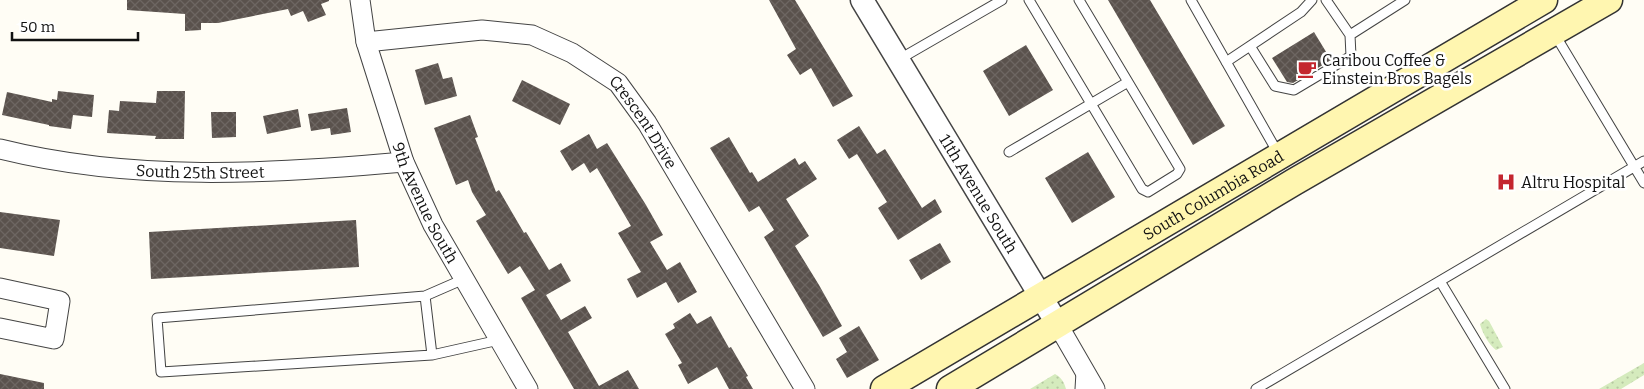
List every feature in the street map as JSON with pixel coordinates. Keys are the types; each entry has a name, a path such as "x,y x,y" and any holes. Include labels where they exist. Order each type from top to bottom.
{"main road":[{"name":"South Columbia Road","path":"950,389 1294,182 1609,0"},
{"name":"South Columbia Road","path":"884,389 1538,1"}],"street":[{"name":"9th Avenue South","path":"360,0 366,42 404,162 433,226 528,389"},
{"name":"11th Avenue South","path":"862,0 1095,389"},
{"path":"1538,1 1554,33"},
{"name":"Crescent Drive","path":"366,42 482,30 532,35 572,53 618,83 647,123 805,389"},
{"name":"South 25th Street","path":"0,149 78,164 228,173 323,169 404,162"},
{"path":"0,288 60,301 54,339 0,328"}],"lane":[{"path":"898,61 1002,0"},
{"path":"1029,0 1142,189 1148,192 1177,174 1180,169 1079,0"},
{"path":"1191,0 1280,155"},
{"path":"1226,62 1302,12 1312,0"},
{"path":"1250,46 1274,86 1294,90 1351,56 1350,35 1326,0"},
{"path":"1350,35 1405,0"},
{"path":"1554,33 1644,183"},
{"path":"1009,152 1128,82"},
{"path":"1256,389 1644,161"},
{"path":"464,279 425,296 157,318 161,372 432,355 500,340"},
{"path":"1440,281 1505,389"},
{"path":"425,296 432,355"},
{"path":"1080,389 1081,366"}],"green space":[{"path":"1486,319 1489,321 1503,347 1496,350 1486,338 1480,324"},
{"path":"1644,363 1644,375 1621,389 1599,389"},
{"path":"1055,374 1062,380 1066,389 1030,389"}],"building":[{"path":"127,0 329,1 321,4 326,15 308,22 303,11 291,16 288,9 218,23 201,23 201,30 185,31 185,14 127,10"},
{"path":"769,0 795,0 853,96 833,107 811,68 800,75 787,55 796,49"},
{"path":"1108,0 1150,0 1225,126 1193,145"},
{"path":"1314,32 1331,60 1293,83 1287,82 1272,58"},
{"path":"1026,45 1053,90 1009,116 983,71"},
{"path":"438,63 443,79 452,77 457,96 425,105 415,70"},
{"path":"522,80 570,104 560,125 512,101"},
{"path":"58,91 94,95 92,117 73,115 71,129 2,115 7,92 52,102 52,99 57,100"},
{"path":"157,91 185,91 184,139 155,139 156,136 107,133 109,110 119,111 120,101 156,103"},
{"path":"347,108 351,132 331,135 330,128 311,131 308,114"},
{"path":"298,109 301,127 267,134 263,116"},
{"path":"211,112 236,112 236,137 212,138"},
{"path":"470,115 478,137 475,138 496,192 499,190 524,233 526,232 549,270 561,263 571,281 546,295 561,320 585,306 592,318 568,332 599,386 628,370 639,389 574,389 521,298 535,290 520,266 508,274 476,221 486,215 472,192 468,180 456,185 441,147 434,128"},
{"path":"859,126 877,154 885,149 922,208 935,199 942,212 898,240 878,208 887,202 857,154 849,159 837,140"},
{"path":"589,134 597,149 607,143 646,205 663,235 650,242 667,270 680,262 697,292 678,303 666,282 637,298 627,279 641,272 618,233 631,226 597,168 590,173 584,163 572,171 560,151"},
{"path":"729,137 750,173 752,172 758,182 795,158 799,165 805,161 817,179 786,199 809,236 795,246 842,326 823,337 764,237 774,230 759,206 749,212 710,148"},
{"path":"1088,152 1115,197 1072,223 1045,178"},
{"path":"0,212 60,220 54,256 0,248"},
{"path":"356,220 359,267 151,279 149,232"},
{"path":"940,243 951,262 921,280 909,260"},
{"path":"690,313 697,324 711,316 748,376 746,377 753,389 729,389 717,367 688,384 678,365 682,363 665,334 675,328 673,324"},
{"path":"859,326 879,360 847,378 836,359 847,352 839,338"},
{"path":"0,374 44,383 44,389 0,389"}],"place":[{"name":"Caribou Coffee & Einstein Bros Bagels","path":"1307,69"},
{"name":"Altru Hospital","path":"1506,182"}]}
